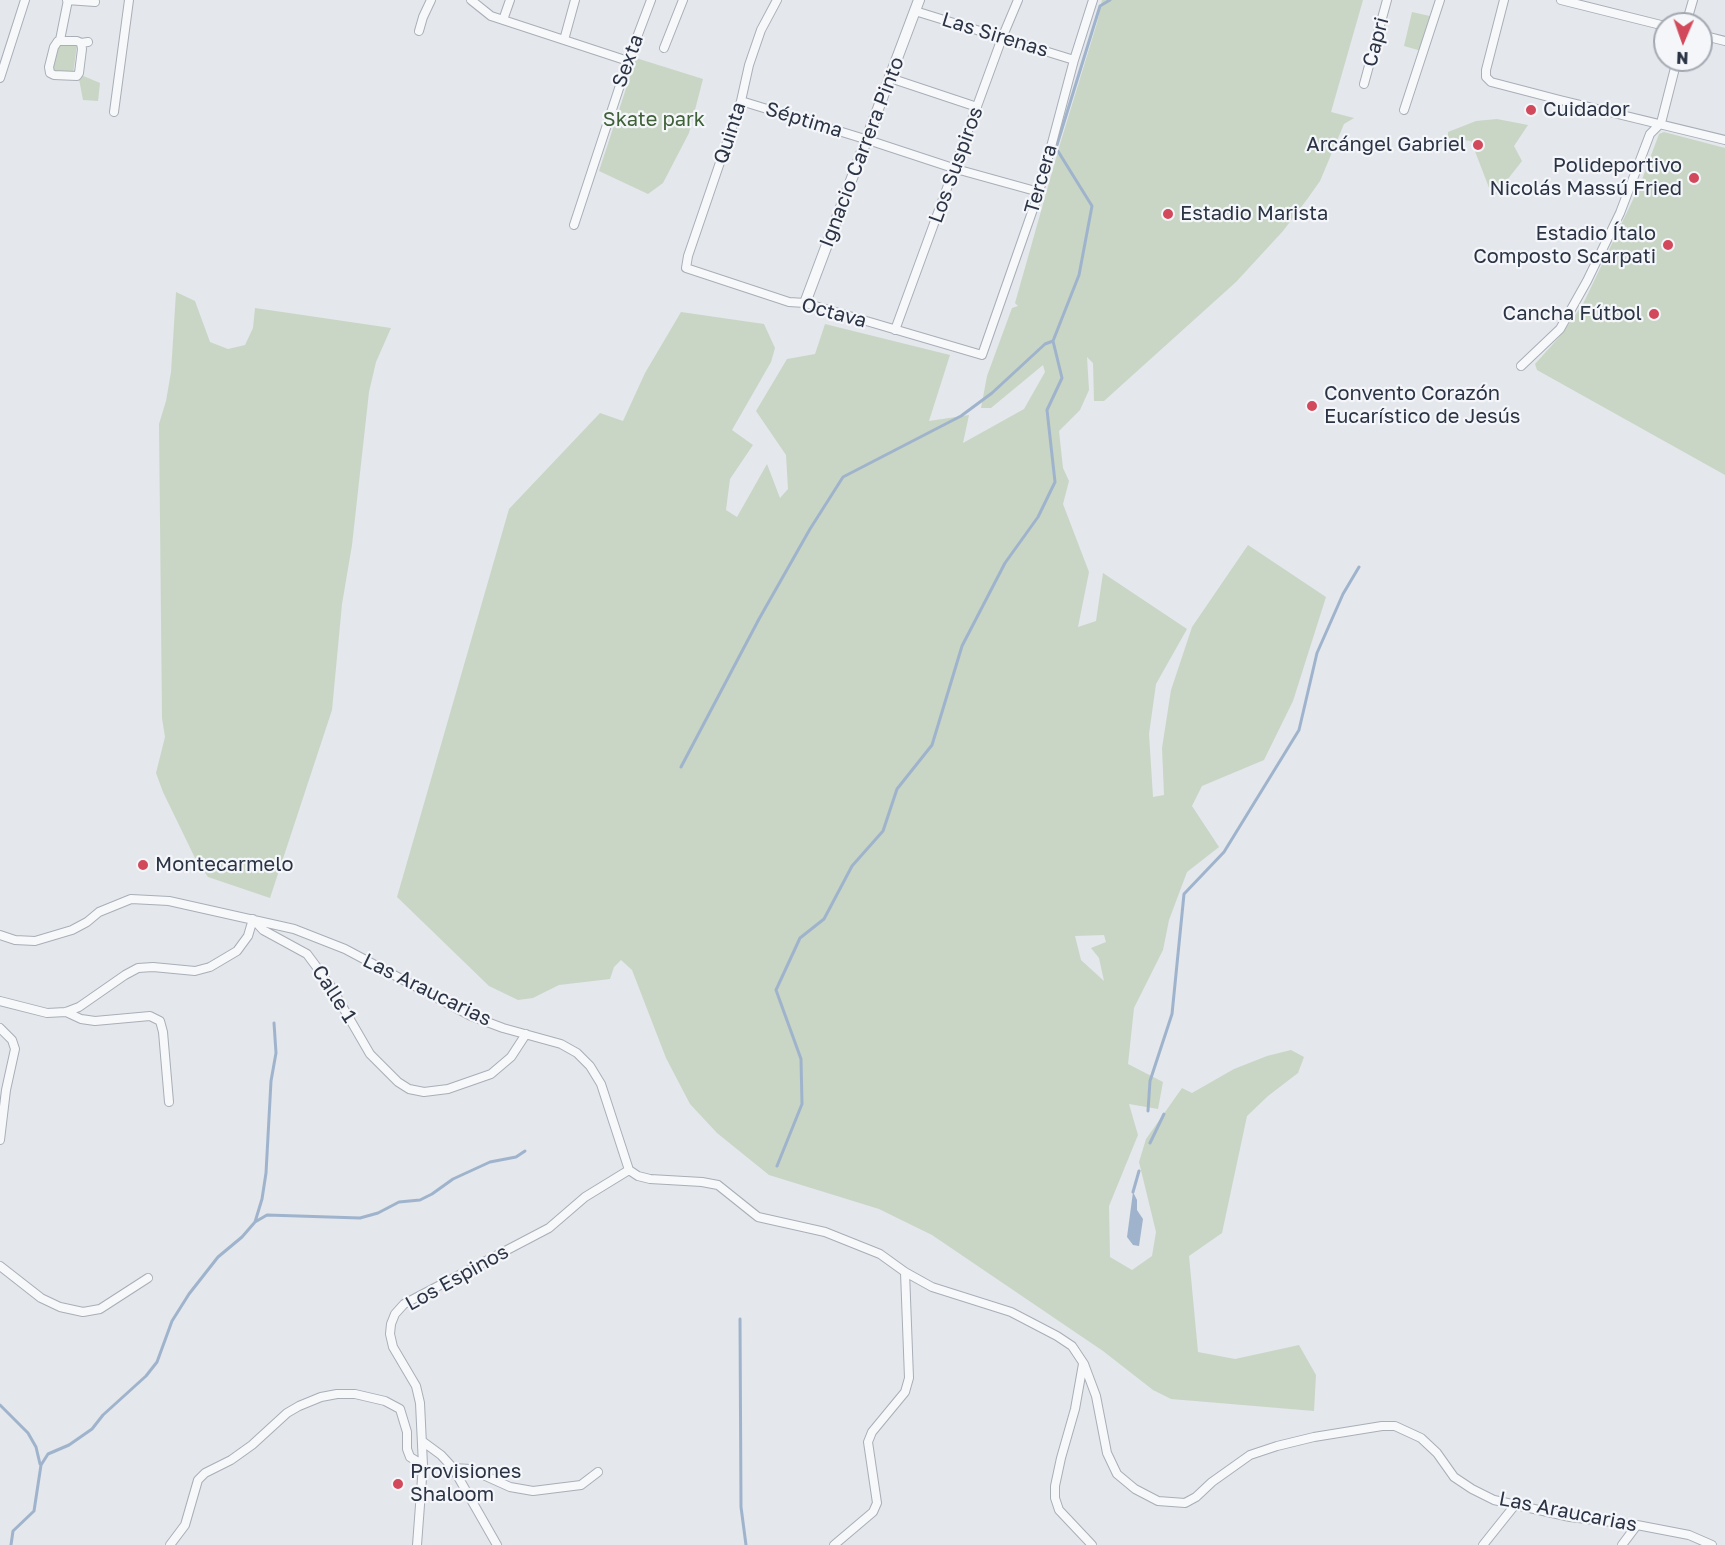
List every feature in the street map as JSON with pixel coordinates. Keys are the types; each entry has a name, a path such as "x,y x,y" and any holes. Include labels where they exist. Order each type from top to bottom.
{"street":[{"path":"0,78 25,0"},
{"path":"60,40 85,43 82,50 80,73 77,76 54,75 50,73 49,67 54,47 60,40 68,0 95,3"},
{"path":"114,112 129,0"},
{"path":"419,31 431,0"},
{"path":"471,0 491,16 628,61"},
{"path":"503,20 510,0"},
{"path":"564,40 575,0"},
{"name":"Sexta","path":"574,225 628,61 651,0"},
{"path":"664,48 683,0"},
{"name":"Quinta","path":"686,268 688,256 741,101 755,47 777,0"},
{"name":"Ignacio Carrera Pinto","path":"805,303 920,0"},
{"name":"Los Suspiros","path":"896,330 1002,38 1018,0"},
{"name":"Tercera","path":"982,355 1039,192 1074,60 1093,0"},
{"name":"Capri","path":"1364,84 1387,0"},
{"path":"1404,110 1440,0"},
{"path":"1504,0 1486,77 1491,82 1725,140"},
{"path":"1561,0 1580,2 1653,23"},
{"name":"Las Sirenas","path":"915,11 1074,60"},
{"path":"1521,366 1560,329 1587,281 1620,213 1650,134 1661,123 1674,72"},
{"path":"890,78 977,107"},
{"name":"Séptima","path":"741,101 956,169 1039,192"},
{"name":"Octava","path":"686,268 789,302 805,303 982,355"},
{"name":"Las Araucarias","path":"0,936 15,940 35,941 72,930 99,912 131,899 169,901 294,929 345,949 471,1016 561,1044 577,1053 590,1066 601,1083 629,1170 638,1176 718,1185 758,1217 825,1232 880,1254 905,1272 932,1287 1011,1312 1072,1346 1084,1364 1096,1396 1107,1453 1117,1474 1135,1489 1158,1501 1185,1503 1250,1455 1277,1446 1314,1437 1395,1426 1421,1438 1437,1453 1454,1477 1494,1500 1570,1517 1637,1525 1689,1535 1712,1545"},
{"path":"0,1001 47,1012 66,1012 79,1007 138,968 195,971 218,963 237,951 248,936 253,919"},
{"name":"Calle 1","path":"253,919 263,930 307,954 330,985 370,1054 398,1082 409,1089 424,1092 448,1089 491,1074 511,1057 526,1034"},
{"path":"66,1012 81,1019 95,1021 150,1016 160,1021 169,1102"},
{"path":"0,1028 12,1040 15,1049 6,1090 0,1140"},
{"name":"Los Espinos","path":"417,1545 423,1465 420,1403 416,1386 393,1347 390,1334 395,1314 404,1304 549,1228 585,1197 629,1170"},
{"path":"0,1266 41,1298 60,1307 83,1312 100,1309 148,1278"},
{"path":"834,1545 873,1512 876,1503 868,1442 872,1432 905,1392 909,1378 905,1272"},
{"path":"1084,1364 1076,1409 1061,1458 1054,1498 1059,1510 1092,1545"},
{"path":"170,1545 185,1525 198,1480 205,1473 231,1460 252,1445 287,1413 321,1397 354,1394 385,1401 400,1409 407,1432 407,1449 410,1457 423,1465"},
{"path":"423,1441 453,1468 497,1545"},
{"path":"453,1468 470,1469 510,1487 533,1491 581,1485 590,1481 598,1472"},
{"path":"1483,1545 1515,1505"},
{"path":"1622,1545 1637,1525"}],"green space":[{"path":"1102,0 1363,0 1331,112 1354,118 1344,124 1320,181 1283,231 1236,282 1104,401 1094,401 1093,363 1087,357 1089,390 1080,410 1059,431 1063,468 1069,481 1063,504 1089,572 1078,627 1096,621 1103,573 1187,629 1156,684 1149,734 1153,797 1164,795 1162,748 1171,690 1192,627 1248,545 1326,597 1293,701 1264,760 1202,786 1192,806 1219,847 1187,872 1169,920 1163,950 1134,1008 1128,1064 1163,1082 1158,1109 1129,1104 1138,1135 1109,1206 1110,1257 1132,1270 1152,1256 1156,1232 1139,1162 1146,1139 1182,1088 1192,1093 1234,1069 1267,1056 1291,1050 1304,1057 1298,1073 1247,1116 1222,1233 1189,1256 1198,1352 1235,1359 1299,1345 1316,1375 1314,1411 1171,1399 1153,1390 1103,1351 932,1235 879,1209 769,1175 717,1133 690,1104 666,1058 632,970 621,960 614,967 610,979 559,985 533,998 518,1000 489,986 397,897 509,509 600,413 623,421 645,373 681,312 764,324 775,348 771,362 732,430 753,445 730,479 726,510 737,517 767,464 780,498 788,489 786,455 756,411 787,359 815,354 825,324 950,355 929,421 969,415 963,443 1024,409 1045,372 1043,365 991,408 981,408 987,376 1012,308 1018,306 1015,303","holes":["1104,935 1106,942 1091,948 1099,958 1104,981 1081,960 1075,936"]},
{"path":"1412,12 1434,17 1425,52 1404,46"},
{"path":"59,44 77,45 73,74 52,71"},
{"name":"Skate park","path":"636,58 703,79 689,133 663,183 648,194 599,171"},
{"path":"81,75 100,83 98,101 83,100 79,79"},
{"path":"1497,119 1528,125 1514,146 1522,161 1493,198 1471,141 1448,138 1448,132 1476,121"},
{"name":"Estadio Ítalo Composto Scarpati","path":"1664,132 1725,148 1725,475 1537,370 1535,364 1561,335 1583,304 1640,185 1659,134"},
{"path":"176,292 195,301 210,342 228,349 245,345 253,328 255,308 391,328 376,362 369,392 352,545 342,604 332,710 270,898 208,877 195,858 156,773 165,737 162,718 159,424 171,372"}],"water":[{"path":"1133,1192 1137,1200 1137,1210 1143,1219 1139,1246 1133,1245 1127,1237"}],"waterway":[{"path":"777,1166 802,1104 801,1059 776,990 800,938 824,919 852,866 883,831 897,789 932,745 962,646 1005,563 1038,517 1055,482 1047,410 1062,378 1053,341 1079,275 1092,206 1056,148 1100,6 1110,0"},
{"path":"681,767 759,619 810,529 843,477 961,416 992,393 1045,344 1053,341"},
{"path":"1148,1111 1150,1081 1172,1014 1184,894 1224,852 1299,730 1317,653 1343,594 1359,567"},
{"path":"11,1545 13,1531 34,1511 41,1465 48,1454 69,1445 92,1429 103,1415 146,1376 157,1362 172,1321 189,1294 218,1257 242,1237 255,1222 266,1173 271,1081 276,1053 274,1023"},
{"path":"1150,1143 1164,1114"},
{"path":"255,1222 267,1215 360,1218 378,1213 399,1202 420,1200 453,1179 490,1162 516,1157 525,1151"},
{"path":"1133,1192 1139,1171"},
{"path":"740,1319 741,1507 746,1545"},
{"path":"0,1405 28,1433 36,1447 40,1464"}],"place":[{"name":"Cuidador","path":"1531,110"},
{"name":"Arcángel Gabriel","path":"1478,145"},
{"name":"Polideportivo Nicolás Massú Fried","path":"1694,178"},
{"name":"Estadio Marista","path":"1168,214"},
{"name":"Estadio Ítalo Composto Scarpati","path":"1668,245"},
{"name":"Cancha Fútbol","path":"1654,314"},
{"name":"Convento Corazón Eucarístico de Jesús","path":"1312,406"},
{"name":"Montecarmelo","path":"143,865"},
{"name":"Provisiones Shaloom","path":"398,1484"}]}
